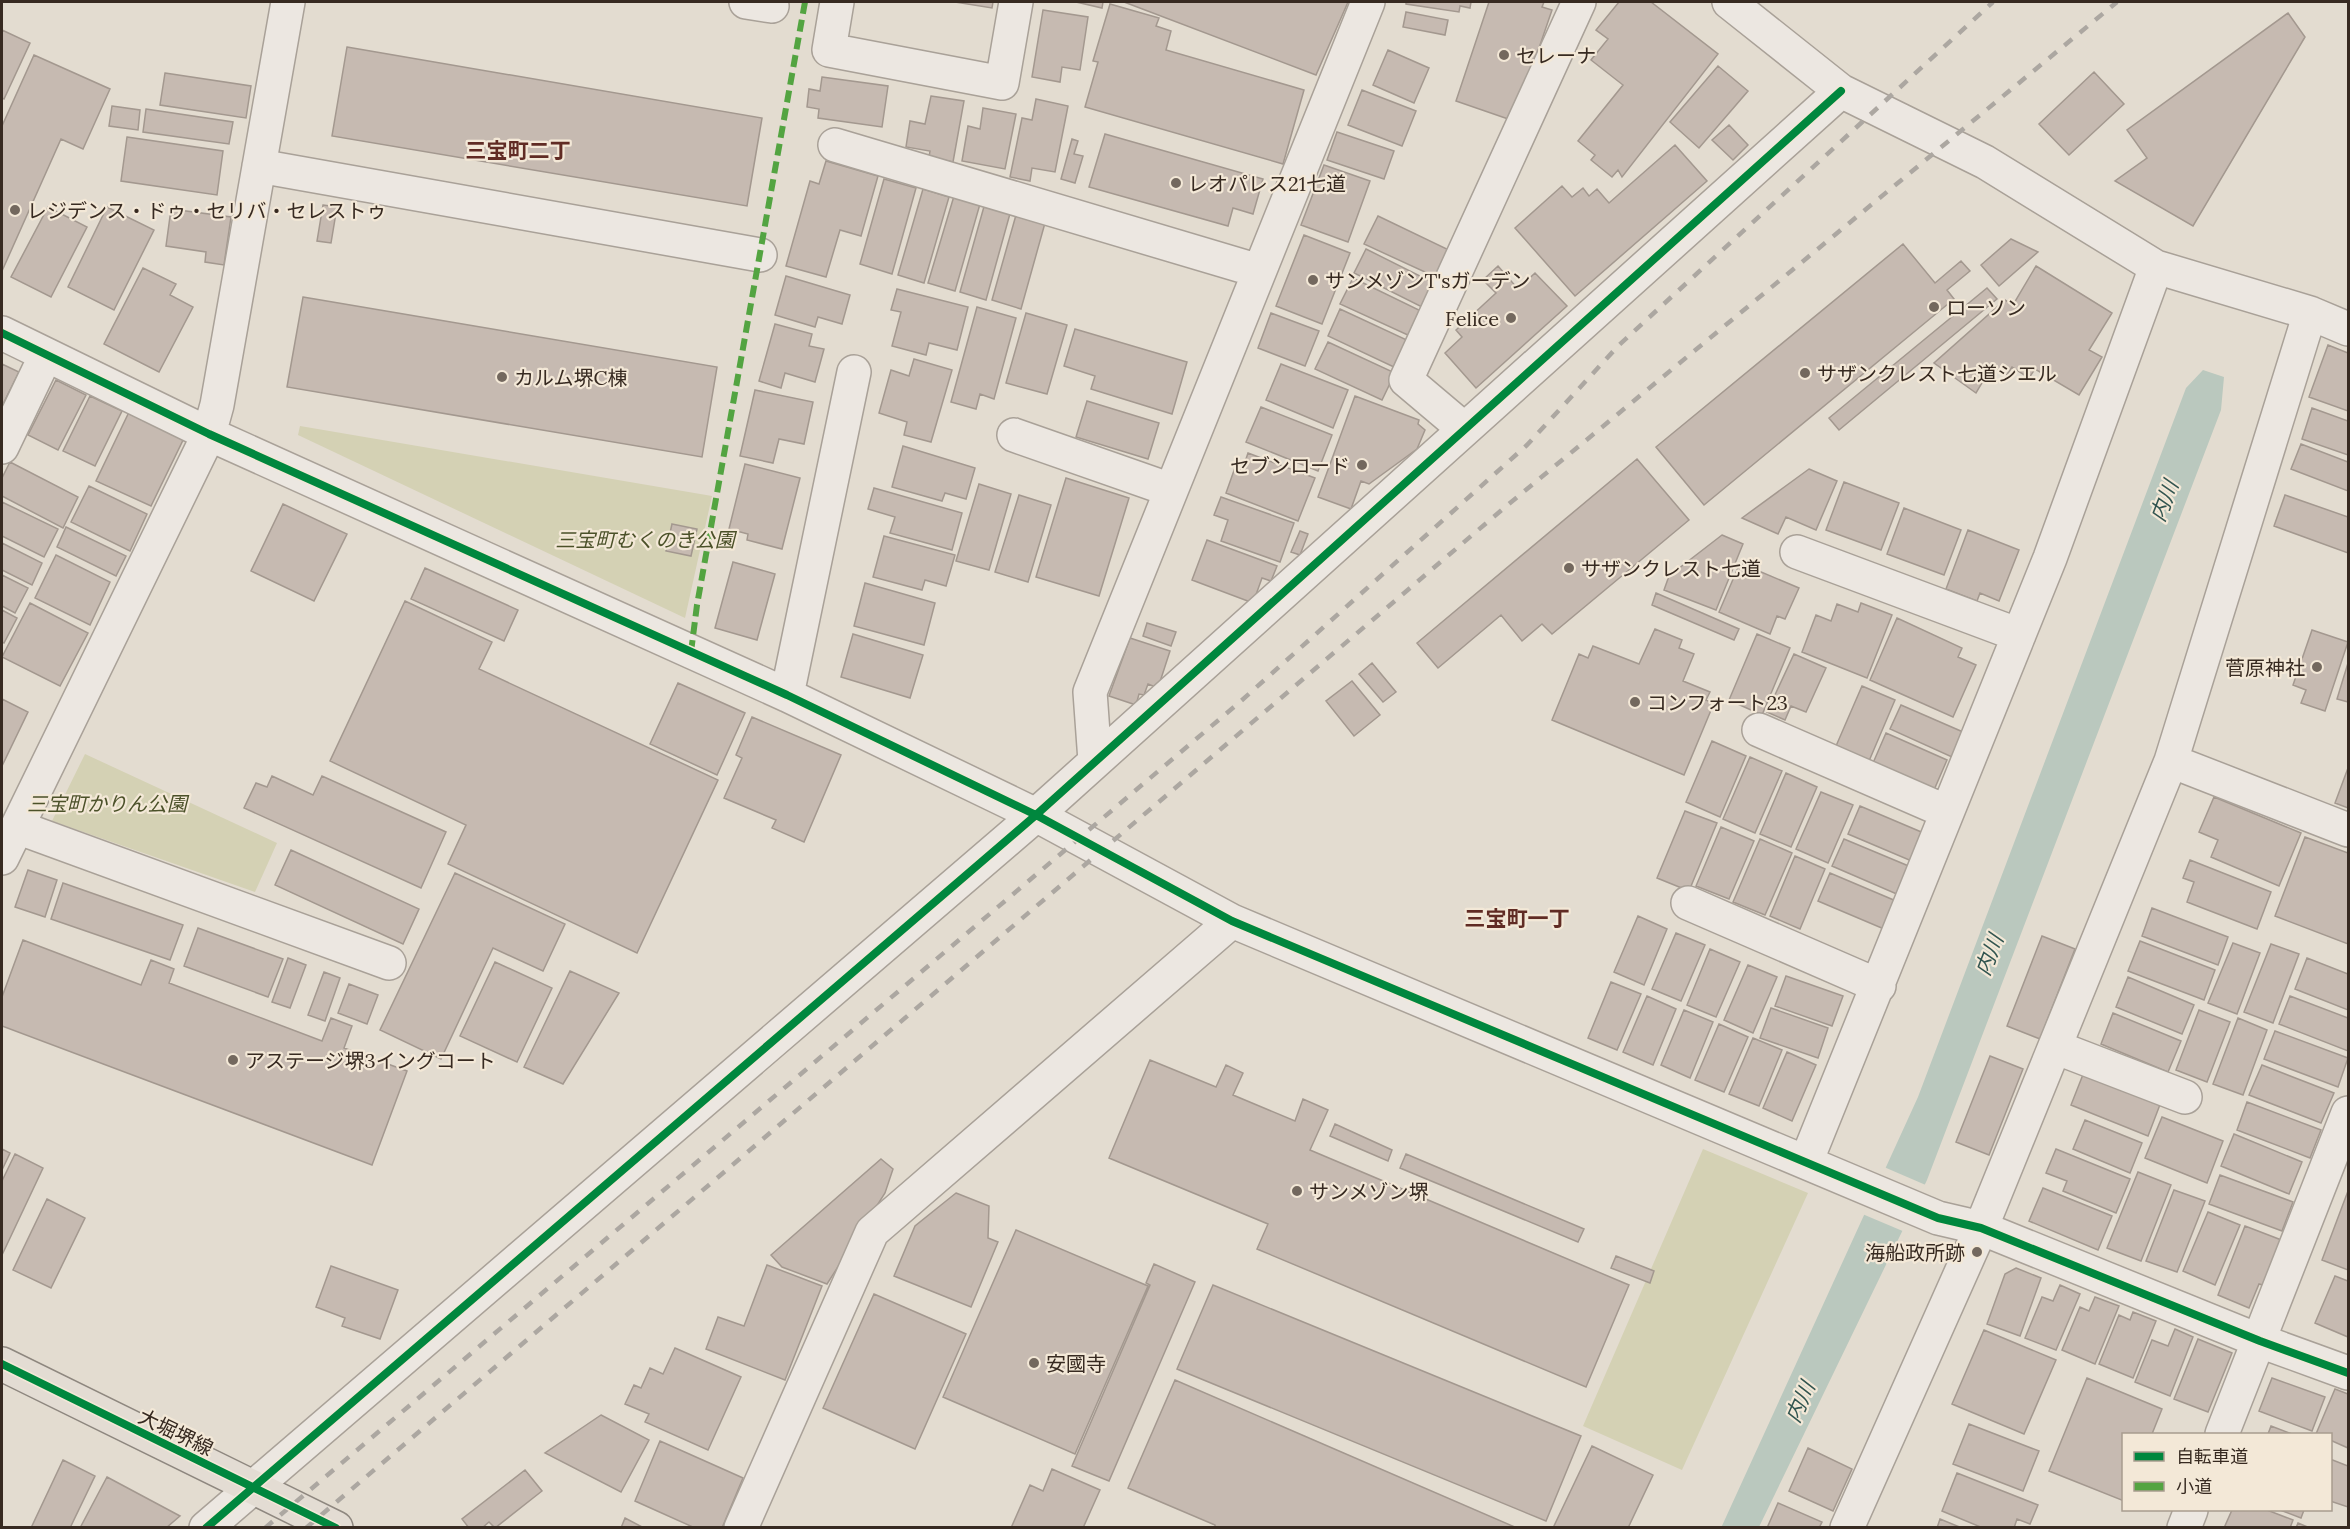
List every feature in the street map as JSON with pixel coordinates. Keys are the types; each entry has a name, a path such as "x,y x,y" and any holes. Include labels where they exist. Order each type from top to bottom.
{"main road":[{"name":"大堀堺線","path":"2,1364 336,1527"}],"street":[{"path":"2,858 209,434 218,405 288,2"},
{"path":"837,2 829,50 1002,83 1016,2"},
{"path":"1095,761 1090,692 1368,2"},
{"path":"1464,429 1406,380 1579,2"},
{"path":"1729,2 1841,91 1985,162 2156,267 2310,313 2349,329"},
{"path":"206,1527 1036,815 1841,91"},
{"path":"835,146 1259,271"},
{"path":"259,166 760,255"},
{"path":"1806,1162 2050,558 2156,267"},
{"path":"1847,1527 1981,1228 2171,760 2310,313"},
{"path":"2,333 209,434 787,695 1036,815 1232,921 1938,1218 1981,1228 2260,1341 2349,1373"},
{"path":"2,447 46,355"},
{"path":"787,695 854,372"},
{"path":"1014,435 1172,490"},
{"path":"1797,552 2019,635"},
{"path":"1758,730 1947,812"},
{"path":"2171,760 2349,830"},
{"path":"16,827 389,963"},
{"path":"1688,903 1879,986"},
{"path":"741,1527 872,1232 1232,921"},
{"path":"2055,1047 2185,1097"},
{"path":"2222,1433 2349,1113"},
{"path":"2184,1527 2190,1511"}],"green space":[{"name":"三宝町むくのき公園","path":"300,426 712,496 685,618 298,435"},
{"name":"三宝町かりん公園","path":"85,754 277,843 255,892 52,821"},
{"path":"1703,1149 1808,1193 1682,1470 1583,1426"}],"water":[{"name":"内川","path":"2203,370 2224,377 2221,410 1927,1180 1759,1527 1721,1528 1918,1097 2186,388"}],"pier":[{"path":"1884,1167 1928,1186 1905,1232 1860,1213"}],"building":[{"path":"955,2 993,2 992,8"},
{"path":"1076,2 1103,2 1102,8"},
{"path":"1124,2 1348,2 1316,75"},
{"path":"1406,2 1471,2 1470,8 1460,6 1459,12 1406,4"},
{"name":"セレーナ","path":"1489,2 1544,2 1542,7 1552,10 1514,121 1456,101"},
{"path":"1619,2 1651,2 1718,54 1622,177 1618,170 1612,177 1591,160 1595,155 1578,141 1623,85 1591,60 1608,39 1596,30"},
{"path":"1110,4 1159,18 1156,26 1171,31 1166,50 1304,90 1283,164 1085,107 1098,62 1093,61"},
{"path":"1043,10 1088,17 1080,70 1062,67 1060,82 1032,77"},
{"path":"1406,12 1448,20 1445,35 1403,27"},
{"path":"2288,13 2305,37 2193,226 2115,181 2147,158 2127,130"},
{"path":"2,30 30,43 4,99 2,98"},
{"path":"347,47 762,118 747,206 332,136"},
{"path":"1388,50 1429,68 1414,103 1373,85"},
{"name":"レジデンス・ドゥ・セリバ・セレストゥ","path":"34,55 110,89 83,149 61,139 2,271 2,126"},
{"path":"1718,66 1748,91 1699,148 1670,122"},
{"path":"2094,72 2124,104 2069,155 2039,124"},
{"path":"165,73 251,86 246,118 160,105"},
{"path":"822,77 888,86 882,127 818,118 819,109 807,107 809,89 820,91"},
{"path":"1362,90 1416,111 1402,146 1348,125"},
{"path":"931,96 964,101 953,162 929,157 930,151 906,147 910,121 925,124"},
{"path":"1036,99 1068,106 1055,172 1032,168 1030,181 1010,177 1022,118 1032,120"},
{"path":"112,106 140,110 138,130 109,126"},
{"path":"983,108 1016,114 1005,169 962,161 968,126 980,129"},
{"path":"146,109 233,122 229,144 143,132"},
{"path":"1729,125 1748,145 1733,160 1712,140"},
{"path":"1337,132 1394,151 1384,179 1327,160"},
{"name":"レオパレス21七道","path":"1105,134 1263,179 1253,214 1233,208 1228,226 1089,187"},
{"path":"127,137 223,151 217,195 121,181"},
{"path":"1072,139 1078,141 1074,154 1083,156 1075,183 1061,179"},
{"path":"1675,145 1707,181 1575,296 1515,228 1562,186 1572,197 1583,188 1589,196 1597,189 1609,203"},
{"path":"826,161 878,176 861,236 840,230 826,277 786,266 810,181 819,184"},
{"path":"1324,165 1370,181 1348,242 1301,225"},
{"path":"884,179 916,188 892,274 860,264"},
{"path":"923,189 949,197 924,283 898,275"},
{"path":"954,196 980,204 955,291 928,283"},
{"path":"985,203 1011,210 986,300 960,292"},
{"path":"323,205 337,207 331,243 317,241"},
{"path":"48,207 87,227 51,297 11,277"},
{"path":"107,207 154,230 114,310 68,287"},
{"path":"171,209 231,217 224,265 205,262 206,252 166,246"},
{"path":"1016,215 1045,223 1021,309 992,300"},
{"path":"1378,216 1451,251 1438,278 1364,244"},
{"name":"サンメゾンT'sガーデン","path":"1304,235 1350,253 1322,324 1276,306"},
{"path":"2011,239 2038,252 1999,286 1981,265"},
{"name":"サザンクレスト七道シエル","path":"1903,244 1935,283 1961,261 1970,271 1947,290 1954,299 1704,505 1656,447"},
{"path":"1366,249 1436,284 1424,308 1354,273"},
{"name":"Felice","path":"1498,266 1518,289 1535,273 1567,306 1476,388 1445,353 1462,337 1456,330 1496,293 1483,280"},
{"path":"2036,266 2112,313 2089,350 2102,357 2079,395 2035,369 2029,378 2012,367 2007,375 1992,366 1976,393 1934,363 2005,300 2013,305"},
{"path":"143,268 176,284 170,295 193,307 159,372 104,344"},
{"path":"786,276 850,295 842,324 818,317 815,327 775,315"},
{"path":"1353,278 1423,312 1410,336 1340,304"},
{"path":"1987,288 1997,299 1839,430 1829,418"},
{"path":"897,289 968,307 957,350 929,343 926,355 892,346 901,312 891,310"},
{"name":"カルム堺C棟","path":"303,297 717,367 702,457 287,387"},
{"path":"977,307 1016,318 994,399 980,394 976,409 951,402"},
{"path":"1340,309 1409,341 1396,368 1328,336"},
{"path":"1026,313 1067,325 1047,394 1006,383"},
{"path":"1271,313 1319,331 1305,366 1258,348"},
{"path":"775,324 812,334 809,346 824,349 815,382 785,373 781,388 759,381"},
{"path":"1075,329 1187,362 1172,414 1091,389 1095,376 1064,366"},
{"path":"1328,342 1395,373 1382,400 1315,369"},
{"path":"2328,345 2348,353 2348,411 2309,397"},
{"path":"914,359 952,370 931,442 904,435 907,422 879,413 891,370 909,376"},
{"path":"2,364 19,372 2,406"},
{"path":"1281,364 1348,390 1333,428 1266,400"},
{"path":"56,380 86,395 58,450 28,435"},
{"path":"755,390 813,402 804,444 779,439 773,463 740,456"},
{"path":"90,396 122,411 95,466 63,451"},
{"name":"セブンロード","path":"1355,396 1419,420 1418,424 1425,430 1417,449 1369,484 1361,481 1351,509 1318,497"},
{"path":"1087,401 1159,423 1148,459 1076,437"},
{"path":"1261,407 1332,435 1318,471 1246,442"},
{"path":"2312,408 2348,421 2348,455 2302,439"},
{"path":"130,410 185,436 151,506 96,481"},
{"path":"2301,444 2348,462 2348,491 2291,469"},
{"path":"903,446 975,468 966,499 945,493 942,501 892,487"},
{"path":"1248,453 1315,478 1298,521 1226,493 1237,462 1244,465"},
{"name":"サザンクレスト七道","path":"1637,459 1689,520 1552,634 1542,624 1522,641 1501,615 1438,668 1417,643"},
{"path":"10,462 78,497 63,528 2,496 2,478"},
{"path":"745,464 800,478 782,549 747,540 748,534 729,529"},
{"path":"1809,469 1837,481 1816,530 1786,517 1778,534 1742,518"},
{"path":"1066,478 1129,498 1099,596 1036,577"},
{"path":"1844,482 1899,503 1881,550 1826,530"},
{"path":"979,484 1011,494 989,570 956,561"},
{"path":"89,486 147,514 130,551 71,522"},
{"path":"874,488 962,513 952,550 890,533 895,517 868,509"},
{"path":"1019,495 1051,505 1028,582 995,572"},
{"path":"2285,495 2348,517 2348,553 2274,526"},
{"path":"1221,497 1294,523 1280,562 1221,541 1228,520 1214,515"},
{"path":"2,502 58,529 44,557 2,536"},
{"path":"283,504 347,534 314,601 251,571"},
{"path":"1904,508 1961,530 1944,575 1887,554"},
{"path":"672,524 697,529 691,556 666,551"},
{"path":"66,527 126,556 116,576 57,547"},
{"path":"1968,530 2019,550 1999,601 1980,593 1977,601 1946,589"},
{"path":"1300,531 1308,534 1300,555 1291,552"},
{"path":"1722,535 1743,544 1716,610 1664,590 1669,576"},
{"path":"884,536 955,555 946,586 925,580 922,590 873,577"},
{"path":"1207,540 1277,566 1271,581 1262,578 1253,603 1192,580"},
{"path":"2,543 42,563 32,585 2,570"},
{"path":"56,555 110,582 90,625 35,598"},
{"path":"733,562 775,574 757,640 715,628"},
{"path":"1740,563 1799,588 1785,619 1777,616 1770,634 1719,612"},
{"path":"425,568 518,610 504,641 411,599"},
{"path":"2,575 28,588 15,613 2,606"},
{"path":"865,583 935,603 924,645 854,626"},
{"path":"1656,593 1739,629 1734,640 1652,605"},
{"path":"405,601 492,642 479,669 718,780 637,953 448,864 466,825 330,761"},
{"path":"30,603 88,633 60,686 2,657"},
{"path":"1861,603 1892,615 1867,678 1802,652 1816,615 1831,621 1837,604 1858,612"},
{"path":"2,610 17,618 4,643 2,642"},
{"path":"1897,618 1962,648 1958,657 1976,665 1953,717 1870,680"},
{"path":"1147,623 1176,632 1171,646 1143,636"},
{"name":"コンフォート23","path":"1655,629 1682,640 1679,648 1694,654 1683,681 1710,692 1706,700 1714,703 1684,775 1552,720 1579,654 1588,658 1593,646 1639,664"},
{"path":"2312,630 2348,642 2325,711 2301,703 2306,690 2293,685"},
{"path":"853,634 923,655 910,698 841,677"},
{"path":"1757,634 1790,648 1762,715 1729,700"},
{"path":"1130,638 1170,651 1158,688 1148,684 1144,695 1139,694 1136,705 1109,696"},
{"path":"1794,654 1826,668 1806,712 1791,706 1785,720 1767,712"},
{"path":"1372,663 1396,692 1383,702 1359,674"},
{"path":"2348,663 2348,702 2337,699"},
{"path":"1352,681 1380,715 1354,736 1326,701"},
{"path":"678,683 745,713 717,775 650,744"},
{"path":"1862,686 1895,700 1869,761 1836,746"},
{"path":"2,699 28,712 2,766"},
{"path":"1901,705 1963,732 1952,757 1890,729"},
{"path":"752,717 841,755 804,842 772,828 776,820 724,798 742,758 736,755"},
{"path":"1886,733 1947,760 1934,790 1873,763"},
{"path":"1712,741 1746,756 1720,817 1686,802"},
{"path":"1750,757 1782,771 1755,833 1723,819"},
{"path":"2348,768 2348,808 2335,803"},
{"path":"1786,773 1817,787 1791,847 1760,834"},
{"path":"272,776 313,795 322,776 446,832 421,888 244,808 256,783 267,787"},
{"path":"1821,792 1853,805 1828,863 1796,849"},
{"path":"2214,797 2301,833 2279,886 2211,857 2218,840 2199,832"},
{"path":"1860,806 1926,834 1914,862 1848,834"},
{"path":"1685,811 1717,823 1689,891 1657,878"},
{"path":"1721,827 1754,841 1729,899 1696,886"},
{"path":"2305,837 2348,853 2348,944 2275,916"},
{"path":"1760,839 1792,853 1765,915 1733,902"},
{"path":"1844,839 1911,867 1899,895 1832,866"},
{"path":"291,850 419,909 403,944 275,885"},
{"path":"1795,856 1825,869 1800,929 1770,916"},
{"path":"2190,860 2271,892 2257,929 2187,902 2194,882 2183,878"},
{"path":"28,870 57,880 45,917 15,907"},
{"path":"455,873 565,924 543,971 493,948 441,1059 380,1030"},
{"path":"1830,873 1896,901 1884,929 1818,901"},
{"path":"63,883 183,925 170,960 51,919"},
{"path":"2152,908 2228,937 2218,965 2142,936"},
{"path":"1638,916 1667,929 1644,985 1614,972"},
{"path":"198,928 283,959 268,997 184,966"},
{"path":"1676,933 1705,945 1681,1001 1652,989"},
{"path":"2042,936 2075,949 2040,1039 2007,1026"},
{"name":"アステージ堺3イングコート","path":"23,940 141,985 151,960 174,969 169,983 322,1041 331,1018 352,1026 344,1048 407,1071 372,1165 2,1026 2,997"},
{"path":"2140,941 2215,970 2204,1000 2128,971"},
{"path":"2233,943 2260,953 2237,1014 2208,1003"},
{"path":"2271,944 2299,954 2273,1023 2244,1012"},
{"path":"1710,949 1740,962 1716,1017 1687,1005"},
{"path":"288,958 306,965 290,1008 272,1002"},
{"path":"2307,958 2348,974 2348,1010 2295,989"},
{"path":"495,962 552,988 517,1062 460,1036"},
{"path":"1748,965 1777,977 1753,1033 1724,1020"},
{"path":"570,971 619,993 563,1084 524,1067"},
{"path":"324,972 340,978 325,1021 308,1015"},
{"path":"1786,976 1843,996 1832,1026 1775,1006"},
{"path":"2128,977 2194,1005 2182,1034 2116,1007"},
{"path":"1611,982 1641,994 1617,1050 1588,1038"},
{"path":"349,984 378,995 367,1024 338,1013"},
{"path":"1647,996 1676,1009 1653,1065 1623,1052"},
{"path":"2290,996 2348,1018 2348,1051 2279,1024"},
{"path":"1771,1008 1828,1028 1818,1058 1760,1038"},
{"path":"1684,1010 1713,1022 1690,1078 1661,1065"},
{"path":"2199,1010 2230,1022 2207,1082 2176,1070"},
{"path":"2113,1013 2181,1041 2168,1072 2101,1044"},
{"path":"2238,1018 2267,1030 2243,1095 2213,1084"},
{"path":"1719,1024 1748,1037 1724,1092 1695,1080"},
{"path":"2275,1031 2348,1058 2338,1087 2264,1059"},
{"path":"1753,1038 1782,1050 1759,1106 1729,1094"},
{"path":"1787,1052 1816,1065 1792,1121 1763,1108"},
{"path":"1990,1056 2023,1069 1989,1155 1956,1142"},
{"name":"サンメゾン堺","path":"1150,1060 1216,1087 1226,1065 1243,1073 1233,1095 1295,1121 1303,1099 1328,1110 1310,1150 1629,1285 1586,1387 1257,1249 1268,1224 1109,1158"},
{"path":"2262,1065 2334,1093 2321,1123 2249,1095"},
{"path":"2084,1072 2161,1102 2148,1136 2071,1105"},
{"path":"2247,1102 2321,1130 2310,1158 2237,1130"},
{"path":"2162,1117 2223,1141 2207,1183 2145,1158"},
{"path":"2085,1120 2142,1143 2130,1173 2073,1149"},
{"path":"1335,1124 1392,1150 1388,1161 1330,1136"},
{"path":"2234,1134 2302,1162 2289,1194 2221,1166"},
{"path":"2,1149 10,1153 2,1170"},
{"path":"2056,1149 2130,1179 2116,1213 2063,1191 2067,1181 2046,1173"},
{"path":"15,1154 43,1168 2,1255 2,1181"},
{"path":"1406,1154 1584,1229 1578,1242 1400,1168"},
{"path":"881,1159 893,1169 885,1193 827,1284 782,1267 771,1255"},
{"path":"2138,1172 2171,1185 2141,1261 2107,1248"},
{"path":"2220,1175 2293,1202 2282,1231 2209,1204"},
{"path":"2043,1188 2112,1216 2098,1250 2029,1221"},
{"path":"2174,1190 2205,1201 2177,1272 2146,1261"},
{"path":"2348,1191 2348,1270 2322,1260"},
{"path":"956,1193 989,1206 988,1238 998,1242 971,1307 894,1276 915,1226"},
{"path":"47,1199 85,1218 51,1288 13,1270"},
{"path":"2208,1212 2240,1225 2215,1285 2183,1271"},
{"path":"2245,1226 2284,1241 2266,1286 2259,1284 2249,1308 2218,1295"},
{"path":"1016,1230 1148,1286 1075,1454 943,1397"},
{"path":"1616,1256 1654,1271 1650,1283 1611,1268"},
{"path":"1154,1264 1195,1282 1109,1481 1072,1466 1150,1285 1146,1283"},
{"path":"767,1265 822,1286 785,1380 706,1349 718,1317 744,1326"},
{"path":"331,1266 398,1290 380,1339 342,1326 345,1318 316,1307"},
{"path":"2016,1268 2041,1278 2020,1336 1987,1324 2005,1274"},
{"path":"2335,1276 2348,1281 2348,1337 2315,1323"},
{"path":"1213,1285 1581,1436 1546,1521 1177,1369"},
{"path":"2060,1285 2080,1294 2056,1350 2025,1338 2042,1297 2053,1301"},
{"path":"874,1294 966,1334 915,1449 823,1408"},
{"path":"2095,1297 2119,1306 2095,1364 2062,1350 2080,1307 2089,1311"},
{"path":"2133,1312 2156,1321 2133,1378 2099,1364 2119,1315 2130,1320"},
{"path":"2175,1329 2193,1337 2170,1396 2135,1382 2152,1340 2168,1346"},
{"path":"1984,1330 2056,1360 2024,1434 1952,1404"},
{"path":"2198,1339 2232,1353 2208,1412 2174,1399"},
{"path":"675,1348 741,1377 708,1450 645,1422 649,1414 625,1404 634,1385 641,1388 650,1368 663,1374"},
{"path":"2087,1378 2162,1409 2152,1433 2122,1433 2122,1500 2049,1471"},
{"path":"2272,1378 2325,1397 2312,1431 2259,1411"},
{"path":"1175,1380 1517,1528 1215,1528 1215,1525 1128,1488"},
{"path":"2335,1389 2348,1394 2348,1448 2332,1441 2332,1433 2316,1433"},
{"path":"601,1415 649,1440 621,1492 545,1453"},
{"path":"1969,1424 2039,1451 2023,1491 1953,1464"},
{"path":"2271,1426 2289,1433 2268,1433"},
{"path":"660,1441 743,1478 722,1528 695,1528 635,1501"},
{"path":"1592,1446 1653,1475 1628,1528 1553,1528"},
{"path":"1808,1448 1852,1469 1833,1511 1789,1491"},
{"path":"63,1460 95,1476 70,1528 31,1528"},
{"path":"2332,1460 2348,1466 2348,1507 2332,1502"},
{"path":"1052,1469 1100,1490 1083,1528 1011,1528 1030,1485 1043,1491"},
{"path":"525,1470 542,1491 495,1528 489,1522 482,1528 469,1528 462,1519"},
{"path":"1957,1473 2038,1505 2030,1524 2017,1519 2014,1528 1983,1528 1942,1511"},
{"path":"107,1477 180,1516 166,1528 80,1528"},
{"path":"1778,1503 1822,1522 1819,1528 1767,1528"},
{"path":"2232,1511 2270,1511 2293,1520 2290,1528 2224,1528"},
{"path":"2283,1511 2304,1511 2301,1518"},
{"path":"625,1518 644,1528 621,1528"},
{"path":"1940,1519 1962,1528 1937,1528"},
{"path":"2298,1523 2310,1528 2296,1528"}],"railway":[{"path":"265,1528 1241,701 1527,445 1619,345 1993,2"},
{"path":"306,1528 1504,508 2117,2"}],"marked path":[{"path":"691,652 697,605 805,2"}],"cycle path":[{"path":"206,1528 1036,815 1841,91"},
{"path":"2,333 209,434 787,695 1036,815 1232,921 1938,1218 1981,1228 2260,1341 2348,1373"},
{"path":"2,1364 336,1528"}],"place":[{"name":"セレーナ","path":"1504,55"},
{"name":"レオパレス21七道","path":"1176,183"},
{"name":"レジデンス・ドゥ・セリバ・セレストゥ","path":"15,210"},
{"name":"サンメゾンT'sガーデン","path":"1313,280"},
{"name":"ローソン","path":"1934,307"},
{"name":"Felice","path":"1511,318"},
{"name":"サザンクレスト七道シエル","path":"1805,373"},
{"name":"カルム堺C棟","path":"502,377"},
{"name":"セブンロード","path":"1362,465"},
{"name":"サザンクレスト七道","path":"1569,568"},
{"name":"菅原神社","path":"2317,667"},
{"name":"コンフォート23","path":"1635,702"},
{"name":"アステージ堺3イングコート","path":"233,1060"},
{"name":"サンメゾン堺","path":"1297,1191"},
{"name":"海船政所跡","path":"1977,1252"},
{"name":"安國寺","path":"1034,1363"}],"district":[{"name":"三宝町二丁","path":"518,150"},
{"name":"三宝町一丁","path":"1517,918"}]}
